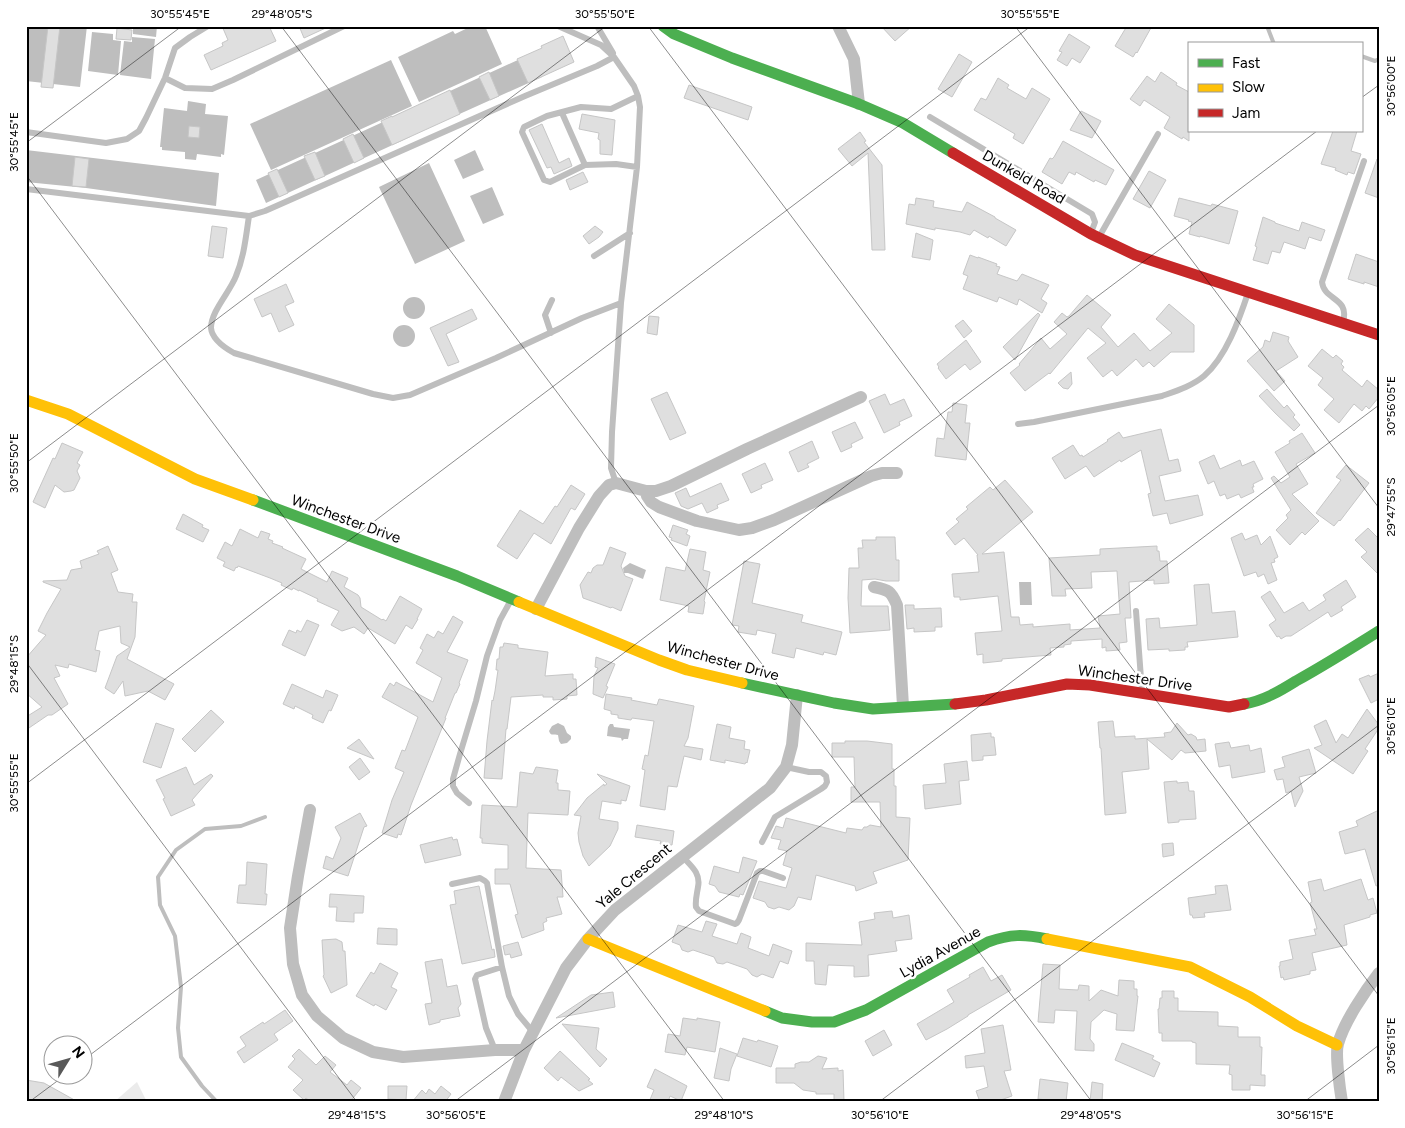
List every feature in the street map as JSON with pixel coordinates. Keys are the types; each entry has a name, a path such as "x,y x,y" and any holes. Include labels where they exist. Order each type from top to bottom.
{"street":[{"name":"Dunkeld Road","path":"663,26 674,34 732,58 859,104 903,123 1095,236 1119,248 1379,335"},
{"path":"838,26 854,59 859,104"},
{"path":"536,609 579,528 609,485 616,482 646,491 656,491 671,486 747,449 861,398"},
{"name":"Winchester Drive","path":"26,400 68,414 195,479 457,576 659,660 687,670 834,703 872,708 956,704 1067,684 1090,685 1229,707 1252,703 1276,693 1379,632"},
{"path":"646,491 647,496 659,507 697,521 739,530 752,528 774,520 871,476 882,473 897,473"},
{"path":"874,588 885,589 890,592 897,605 903,706"},
{"name":"Yale Crescent","path":"504,1102 533,1032 566,968 588,939 615,910 770,788 786,767 792,744 797,695"},
{"path":"310,810 290,928 293,964 302,995 317,1016 343,1038 373,1052 403,1057 495,1050 524,1050"},
{"name":"Lydia Avenue","path":"588,939 782,1018 812,1022 834,1022 866,1010 988,942 1003,937 1026,935 1190,967 1337,1045"},
{"path":"1342,1102 1339,1088 1337,1045 1350,1017 1379,973"}],"lane":[{"path":"26,132 106,143 126,140 139,131 165,78 175,48 190,36 208,26"},
{"path":"165,78 185,88 212,89 344,26"},
{"path":"558,26 601,45 614,57 625,72"},
{"path":"597,26 634,86 640,107 637,167 622,303 612,432 611,468 616,482"},
{"path":"26,189 249,216 265,211 614,57"},
{"path":"637,167 616,164 585,165 550,182 544,180 539,172 522,132 524,127 547,116 581,107 611,109 638,96"},
{"path":"562,113 585,165"},
{"path":"930,117 1092,214 1095,222 1095,236"},
{"path":"1095,236 1158,134"},
{"path":"1343,323 1345,310 1326,291 1322,282 1364,161"},
{"path":"249,216 243,254 236,278 213,318 211,330 217,340 234,353 372,394 393,398 410,396 582,318 622,303"},
{"path":"594,256 630,232"},
{"path":"1018,424 1162,396 1196,382 1208,372 1225,348 1248,292"},
{"path":"551,332 545,315 552,300"},
{"path":"469,804 457,793 453,786 453,779 487,656 500,620 512,598"},
{"path":"1136,611 1142,693"},
{"path":"762,842 775,817 821,789 827,782 826,776 821,772 809,772 786,767"},
{"path":"682,856 698,874 696,907 699,911 735,924 739,920 760,871 783,878"},
{"path":"452,884 480,878 487,883 509,996 518,1014 533,1032"},
{"path":"495,1050 486,1028 475,979 477,975 502,967"}],"shaded area":[{"path":"26,26 87,26 80,87 26,81"},
{"path":"126,26 157,26 156,37 133,34 133,29 126,28"},
{"path":"472,26 485,26 502,64 419,102 398,57 453,31 455,34"},
{"path":"92,32 113,34 113,40 121,41 118,75 88,71"},
{"path":"132,37 155,39 151,79 120,75 124,41 132,42"},
{"path":"542,49 542,77 444,121 426,102"},
{"path":"391,60 412,106 271,170 250,124"},
{"path":"188,101 206,104 205,114 228,116 224,155 221,154 221,157 197,154 196,160 185,159 185,152 162,150 162,147 160,147 164,108 187,111"},
{"path":"407,111 410,137 266,203 256,180"},
{"path":"26,150 219,173 216,206 86,188 26,182"},
{"path":"475,150 484,170 463,179 454,160"},
{"path":"429,163 465,241 415,264 379,187"},
{"path":"492,187 504,215 483,224 470,196"},
{"path":"414,297 422,300 425,308 422,316 414,319 406,316 403,308 406,300"},
{"path":"404,325 412,328 415,336 412,344 404,347 396,344 393,336 396,328"},
{"path":"630,563 646,570 643,579 624,573 623,568"},
{"path":"1019,582 1031,582 1032,605 1020,605"},
{"path":"558,723 564,726 567,733 571,736 567,743 561,744 558,735 552,734 549,731 552,726"},
{"path":"610,724 613,724 614,727 630,729 628,739 622,741 621,738 607,736"},
{"path":"137,1082 147,1102 114,1102"}],"building":[{"path":"48,26 60,26 53,88 41,87"},
{"path":"222,26 269,26 276,41 211,70 204,55 223,46 222,43 228,40"},
{"path":"299,26 330,26 304,38"},
{"path":"881,26 912,26 895,41"},
{"path":"1127,26 1152,26 1133,57 1115,46"},
{"path":"117,28 132,30 131,40 116,39"},
{"path":"1069,34 1090,47 1080,63 1072,58 1067,66 1057,60 1062,52 1059,51"},
{"path":"563,36 574,62 528,83 517,59"},
{"path":"959,54 972,62 952,97 938,89"},
{"path":"489,72 499,96 490,100 479,77"},
{"path":"1161,72 1177,83 1176,85 1188,91 1189,141 1164,128 1170,117 1144,100 1140,106 1130,99 1147,76 1155,82"},
{"path":"998,78 1009,85 1007,88 1026,99 1032,88 1050,99 1023,144 1013,138 1015,134 974,110 981,98 986,100"},
{"path":"689,85 752,107 748,120 684,98"},
{"path":"450,90 460,114 392,145 381,121"},
{"path":"1081,111 1101,121 1092,138 1070,130"},
{"path":"582,114 615,120 612,155 600,154 599,133 579,129"},
{"path":"542,124 559,163 569,158 572,166 554,174 551,167 547,168 529,130"},
{"path":"189,126 200,127 199,138 188,137"},
{"path":"860,132 866,141 864,142 882,165 885,250 872,250 868,153 852,166 838,149"},
{"path":"1333,132 1357,132 1351,151 1361,154 1354,174 1348,172 1347,175 1335,170 1336,168 1321,164"},
{"path":"353,134 364,158 354,163 343,139"},
{"path":"1063,141 1114,170 1106,185 1095,180 1094,182 1076,172 1075,175 1069,172 1062,184 1042,172 1050,158 1054,157"},
{"path":"315,152 325,176 315,180 304,156"},
{"path":"75,157 89,159 86,187 72,186"},
{"path":"1377,159 1379,160 1379,198 1365,193"},
{"path":"277,169 288,193 279,197 268,173"},
{"path":"1149,171 1166,180 1150,208 1133,199"},
{"path":"583,172 588,182 570,190 566,180"},
{"path":"916,198 934,201 933,207 962,212 967,202 1016,230 1006,246 974,230 970,235 906,224 909,204 915,205"},
{"path":"1179,198 1238,211 1229,244 1189,234 1192,222 1174,216"},
{"path":"1263,217 1299,231 1302,222 1325,230 1321,241 1309,237 1305,249 1284,242 1280,253 1272,251 1268,264 1253,260"},
{"path":"212,226 227,228 223,258 208,256"},
{"path":"595,226 603,232 589,244 583,236"},
{"path":"916,233 933,240 930,260 912,257"},
{"path":"1356,254 1379,262 1379,287 1348,279"},
{"path":"970,255 997,264 996,266 1000,267 997,274 1017,281 1022,274 1049,285 1041,299 1047,303 1042,313 1019,299 1017,305 999,297 997,302 963,289 968,276 963,274"},
{"path":"286,284 294,302 285,306 294,325 279,332 271,313 262,317 254,299"},
{"path":"1087,295 1111,315 1101,327 1118,347 1134,333 1150,351 1172,333 1156,319 1169,304 1194,325 1194,352 1171,352 1154,367 1149,362 1143,367 1136,359 1117,376 1112,370 1103,377 1087,358 1106,343 1088,328 1050,374 1025,391 1010,373 1020,365 1041,338 1050,349 1067,334 1054,322 1062,313 1067,317 1069,316"},
{"path":"472,309 477,319 446,334 459,362 448,366 430,328"},
{"path":"1038,313 1040,315 1015,360 1003,347"},
{"path":"649,316 659,317 657,335 647,333"},
{"path":"963,320 972,331 964,338 955,326"},
{"path":"1273,332 1289,337 1288,341 1298,357 1276,371 1285,381 1274,391 1247,361 1263,347 1265,340 1270,342"},
{"path":"966,340 981,362 970,370 965,364 946,379 937,364"},
{"path":"1322,349 1333,358 1336,355 1343,361 1341,364 1344,367 1342,370 1362,387 1367,380 1379,390 1379,397 1369,409 1366,406 1362,411 1354,404 1339,423 1324,410 1334,399 1318,385 1323,378 1308,366"},
{"path":"1071,372 1072,384 1068,389 1063,388 1058,383"},
{"path":"1267,389 1284,408 1287,405 1295,415 1293,417 1300,425 1294,431 1259,396"},
{"path":"667,392 686,433 670,440 651,399"},
{"path":"885,394 890,405 904,399 912,416 899,422 900,425 884,433 869,401"},
{"path":"953,403 967,405 965,423 970,423 966,460 935,456 937,438 944,439 948,412 952,412"},
{"path":"855,422 863,438 851,444 852,447 841,452 832,432"},
{"path":"1161,429 1169,461 1178,459 1181,471 1159,476 1165,501 1198,495 1203,515 1170,524 1167,513 1153,516 1148,494 1151,493 1141,450 1121,462 1120,460 1094,477 1086,466 1065,479 1052,458 1073,445 1080,456 1082,455 1083,457 1119,432 1123,438"},
{"path":"1302,433 1315,453 1296,464 1308,484 1292,494 1319,521 1305,535 1302,532 1290,545 1276,530 1288,518 1286,515 1291,510 1271,478 1274,476 1281,483 1290,477 1275,452"},
{"path":"812,441 819,458 807,464 809,467 798,472 789,452"},
{"path":"62,443 83,452 77,463 80,465 77,471 80,478 74,490 71,491 64,492 55,485 45,508 33,502"},
{"path":"1214,455 1220,469 1240,460 1242,466 1254,461 1263,479 1253,484 1254,492 1241,498 1239,494 1227,499 1225,494 1220,496 1214,481 1208,484 1199,462"},
{"path":"765,463 773,480 761,485 762,488 751,493 742,474"},
{"path":"1346,465 1369,483 1334,526 1316,513 1341,480 1336,477"},
{"path":"1005,480 1033,512 982,554 1004,552 1011,617 1019,617 1020,625 1033,624 1033,627 1070,624 1070,630 1100,628 1098,616 1120,614 1117,571 1091,572 1092,588 1065,589 1066,596 1052,596 1049,558 1100,555 1100,549 1157,546 1160,561 1167,561 1169,583 1154,584 1154,580 1129,582 1131,618 1125,618 1127,642 1119,643 1120,650 1106,651 1106,647 1102,648 1102,639 1071,641 1071,644 1064,645 1064,647 1050,648 1051,655 1002,659 1002,661 983,663 983,654 977,655 975,633 1002,631 998,596 960,600 960,597 954,597 952,574 979,572 978,555 964,538 955,545 946,533 959,522 956,519 968,509 966,507 990,487 993,490"},
{"path":"721,483 729,500 717,505 718,508 707,513 702,503 688,509 681,506 675,493 686,488 690,497"},
{"path":"571,485 585,494 575,510 571,508 551,544 534,533 517,559 497,546 520,510 543,524"},
{"path":"183,514 209,530 203,542 176,529"},
{"path":"673,525 688,530 686,534 690,536 687,546 671,540 672,538 669,537"},
{"path":"1368,528 1379,539 1379,575 1361,557 1367,552 1355,540"},
{"path":"240,529 258,538 261,531 270,534 268,539 273,541 272,543 306,559 301,569 327,582 332,571 348,578 344,587 358,595 361,607 382,620 386,621 400,596 422,609 418,619 412,629 406,625 395,644 368,628 364,634 354,627 342,631 331,625 339,611 317,601 318,599 299,590 293,588 292,590 281,585 282,583 238,566 234,571 223,566 225,562 217,558 225,542 232,546"},
{"path":"1242,533 1245,540 1257,535 1261,545 1270,536 1278,557 1274,559 1275,562 1271,563 1277,580 1268,584 1264,574 1258,577 1256,572 1244,576 1231,538"},
{"path":"876,537 895,537 896,560 899,560 899,581 862,580 861,606 888,606 890,630 850,633 849,568 859,568 858,548 863,548 862,540 876,540"},
{"path":"108,546 118,570 111,573 118,592 133,594 132,602 137,602 135,637 127,659 174,684 165,700 148,691 125,696 123,681 114,694 105,688 117,656 130,647 121,643 120,626 99,631 95,650 100,651 96,672 69,664 68,668 55,665 60,676 54,678 68,704 26,730 26,717 42,707 26,693 26,658 46,635 38,631 61,589 43,581 67,580 71,570 82,568 80,561 99,554 97,551"},
{"path":"610,547 626,553 621,566 625,576 633,579 621,611 583,598 580,585 588,572 591,573 597,565 603,565"},
{"path":"690,549 706,552 703,570 710,572 703,614 688,612 689,606 660,600 666,567 685,571"},
{"path":"744,561 760,564 752,603 803,615 801,622 842,632 836,655 824,652 823,655 796,648 794,658 772,653 776,634 757,630 756,635 738,632 739,626 732,625"},
{"path":"1346,580 1356,597 1341,607 1343,610 1331,617 1328,612 1291,636 1281,639 1279,636 1277,637 1269,625 1276,620 1261,597 1270,591 1284,613 1303,602 1309,611 1326,600 1323,595"},
{"path":"1209,584 1212,613 1235,611 1238,637 1187,642 1188,647 1185,647 1185,650 1148,650 1146,619 1159,618 1160,628 1197,625 1194,585"},
{"path":"905,605 914,605 914,609 941,608 942,627 935,627 935,631 914,632 914,628 907,629"},
{"path":"453,616 463,622 447,652 468,660 401,835 398,834 397,838 382,833 392,800 404,772 395,768 402,750 405,751 418,717 382,697 390,683 394,686 396,682 433,702 442,678 416,663 423,650 420,648 427,634 434,638 438,631 443,634"},
{"path":"307,620 319,625 305,656 282,645 289,630 296,633 297,630 301,632"},
{"path":"504,643 518,645 518,648 548,652 545,676 573,674 573,679 576,679 577,695 567,696 567,699 553,700 553,697 543,697 543,695 511,697 502,779 484,778 492,700 498,670 496,670 497,659 499,659 500,647 503,647"},
{"path":"596,657 615,664 603,698 593,694 594,676 598,668 595,667"},
{"path":"1379,673 1379,699 1371,703 1359,679"},
{"path":"292,684 323,698 326,690 338,695 323,723 312,718 313,715 295,706 294,709 283,704"},
{"path":"606,694 632,698 631,700 657,705 659,699 694,706 688,738 684,746 703,749 701,760 684,756 677,787 668,786 665,810 640,806 645,770 642,769 645,755 648,756 654,721 618,718 618,715 611,714 611,711 604,709"},
{"path":"1367,709 1379,725 1379,728 1365,749 1368,751 1353,774 1314,748 1322,745 1314,726 1326,720 1336,743 1342,734 1348,738"},
{"path":"211,710 224,722 195,752 182,739"},
{"path":"1113,721 1115,737 1135,736 1135,739 1165,737 1164,733 1171,732 1177,723 1188,735 1191,734 1197,740 1205,739 1206,751 1185,753 1181,750 1172,760 1147,739 1149,769 1122,772 1126,813 1105,815 1098,722"},
{"path":"156,723 174,729 161,768 143,762"},
{"path":"717,724 731,727 729,738 745,741 744,749 750,750 747,763 725,760 725,763 710,760"},
{"path":"991,733 991,737 994,737 996,755 983,756 983,760 972,761 971,735"},
{"path":"359,739 374,759 347,748"},
{"path":"845,741 892,744 892,769 894,769 894,786 896,786 896,817 910,818 908,860 873,872 877,883 856,891 855,886 816,875 811,900 798,897 794,906 789,910 779,907 774,909 768,907 765,902 753,898 759,881 786,888 792,868 783,865 787,851 778,849 781,840 771,838 776,826 783,828 786,818 846,833 847,828 862,830 870,825 881,827 880,802 851,802 851,787 855,787 854,757 832,757 832,743 845,743"},
{"path":"1229,742 1231,748 1249,745 1250,751 1261,748 1265,772 1232,778 1230,765 1219,767 1215,744"},
{"path":"1309,749 1316,773 1299,777 1303,791 1295,807 1291,791 1286,793 1283,779 1277,780 1274,770 1285,767 1282,757"},
{"path":"360,758 370,772 359,780 349,767"},
{"path":"967,761 969,780 959,781 961,804 925,809 923,785 946,783 944,764"},
{"path":"186,767 194,785 211,774 213,776 192,800 195,805 171,816 156,780"},
{"path":"536,767 558,770 556,783 558,783 558,790 570,791 568,815 528,813 526,868 561,870 563,897 557,897 562,914 546,918 547,921 543,923 544,930 522,938 515,915 518,914 510,884 495,884 495,869 508,869 508,845 482,843 482,838 480,838 482,805 517,807 520,772 533,774"},
{"path":"597,774 630,786 626,801 621,800 621,804 602,801 599,819 618,822 618,829 610,846 589,866 583,856 579,842 578,833 581,816 574,815 587,798 604,784 604,786 607,784"},
{"path":"1177,781 1177,783 1188,782 1189,791 1194,791 1196,819 1168,823 1164,782"},
{"path":"1379,810 1379,885 1376,886 1365,849 1345,854 1339,832 1358,826 1356,821"},
{"path":"360,813 367,826 364,827 348,876 323,868 326,856 333,859 341,838 335,827"},
{"path":"637,825 674,831 672,845 660,844 661,841 635,837"},
{"path":"452,837 453,840 457,839 461,855 425,863 420,845"},
{"path":"1173,843 1174,855 1163,857 1162,844"},
{"path":"743,857 757,861 743,895 740,894 739,897 719,892 715,886 709,884 714,866 739,873"},
{"path":"247,862 267,864 266,905 237,903 239,885 246,885"},
{"path":"1321,879 1324,891 1361,879 1368,900 1373,898 1377,913 1344,925 1347,945 1312,953 1316,970 1310,971 1310,974 1284,980 1283,977 1281,978 1279,966 1280,962 1293,959 1289,940 1316,935 1314,929 1317,929 1310,903 1312,902 1308,882"},
{"path":"1227,885 1231,910 1204,913 1205,917 1193,918 1190,915 1188,898 1216,894 1215,886"},
{"path":"479,886 495,957 462,964 450,905 456,904 454,891"},
{"path":"330,894 364,896 363,913 354,913 354,922 336,921 337,907 329,907"},
{"path":"892,911 893,918 909,915 912,939 895,941 897,951 868,955 869,976 854,977 854,966 828,965 826,985 815,984 814,961 806,961 806,943 862,945 859,922 875,919 874,913"},
{"path":"706,921 717,924 712,936 737,944 741,933 751,937 748,948 769,956 773,944 792,951 788,964 780,961 773,978 762,974 757,977 752,975 747,969 727,962 723,964 717,963 714,957 693,950 688,952 682,950 680,945 672,942 678,925 702,932"},
{"path":"378,928 397,929 397,945 377,944"},
{"path":"336,939 342,942 343,951 345,951 347,985 331,993 323,976 322,940"},
{"path":"518,942 522,955 511,958 510,954 505,955 503,946"},
{"path":"442,959 447,987 457,985 461,1004 458,1008 460,1016 440,1020 440,1022 429,1025 425,1004 432,1003 425,962"},
{"path":"380,963 398,973 391,987 397,990 386,1010 356,996 371,972 374,974"},
{"path":"1043,964 1060,965 1059,989 1078,990 1079,985 1089,986 1089,1001 1101,990 1118,996 1119,980 1134,981 1134,989 1137,989 1138,996 1134,1031 1116,1030 1117,1014 1104,1010 1091,1022 1090,1039 1094,1044 1094,1051 1075,1050 1077,1011 1055,1010 1054,1023 1038,1022"},
{"path":"983,967 991,981 1002,975 1011,990 926,1040 917,1024 954,1002 947,990"},
{"path":"1162,991 1174,991 1174,998 1178,998 1178,1011 1218,1012 1218,1026 1238,1027 1238,1037 1260,1037 1260,1047 1262,1047 1261,1075 1265,1075 1265,1086 1250,1085 1250,1090 1232,1090 1232,1075 1229,1074 1230,1065 1196,1064 1196,1043 1192,1041 1162,1041 1162,1033 1159,1033 1158,1009 1160,998 1162,998"},
{"path":"613,992 615,1007 556,1018 591,995"},
{"path":"285,1010 293,1021 274,1034 278,1040 244,1063 237,1052 246,1046 240,1037"},
{"path":"683,1018 697,1020 697,1018 720,1022 715,1052 687,1047 685,1055 665,1052 668,1034 680,1036"},
{"path":"562,1024 599,1028 596,1049 607,1059 600,1067"},
{"path":"1003,1025 1011,1070 1004,1071 1012,1096 995,1102 980,1102 976,1091 988,1087 984,1066 966,1068 965,1056 985,1053 981,1029"},
{"path":"884,1030 892,1045 873,1056 865,1041"},
{"path":"743,1038 778,1046 771,1067 737,1056"},
{"path":"1122,1043 1154,1056 1152,1059 1160,1063 1154,1077 1115,1060"},
{"path":"720,1048 737,1054 729,1081 714,1078"},
{"path":"299,1049 316,1065 325,1056 336,1065 330,1072 347,1085 351,1080 361,1088 350,1102 311,1102 306,1098 304,1100 293,1090 303,1080 288,1067 295,1059 292,1056"},
{"path":"560,1051 593,1084 579,1091 561,1077 558,1081 544,1068"},
{"path":"818,1056 827,1058 822,1069 838,1068 838,1071 843,1070 844,1102 834,1102 834,1094 816,1094 816,1092 803,1090 794,1083 776,1083 776,1068 795,1068 795,1064 809,1062"},
{"path":"655,1069 687,1086 681,1101 670,1096 668,1102 649,1102 654,1090 647,1087"},
{"path":"1040,1079 1068,1083 1066,1102 1038,1099"},
{"path":"26,1080 42,1083 42,1086 49,1086 78,1102 32,1102 26,1100"},
{"path":"1092,1082 1103,1084 1102,1102 1090,1102"},
{"path":"388,1086 407,1086 406,1100 388,1099"},
{"path":"441,1086 451,1094 445,1102 412,1102 422,1090 426,1094 429,1089 435,1094"}],"waterway":[{"path":"1267,26 1273,42"},
{"path":"1362,56 1375,61 1379,59"},
{"path":"217,1102 202,1086 181,1057 178,1028 181,987 175,936 160,905 158,877 176,850 205,829 241,826 265,817"}],"traffic: fast":[{"path":"663,26 674,34 732,58 859,104 903,123 953,153"},
{"path":"253,500 457,576 519,602"},
{"path":"1244,704 1258,701 1278,692 1379,631"},
{"path":"742,683 834,703 873,709 955,704"},
{"path":"765,1011 782,1018 812,1022 834,1022 866,1010 988,942 1004,937 1017,936 1047,939"}],"traffic: slow":[{"path":"26,400 68,414 195,479 253,500"},
{"path":"519,602 659,660 687,670 742,683"},
{"path":"588,939 765,1011"},
{"path":"1047,939 1190,967 1250,997 1297,1026 1337,1045"}],"traffic: jam":[{"path":"953,153 1091,234 1135,255 1379,335"},
{"path":"955,704 986,700 1067,684 1090,685 1229,707 1244,704"}]}
